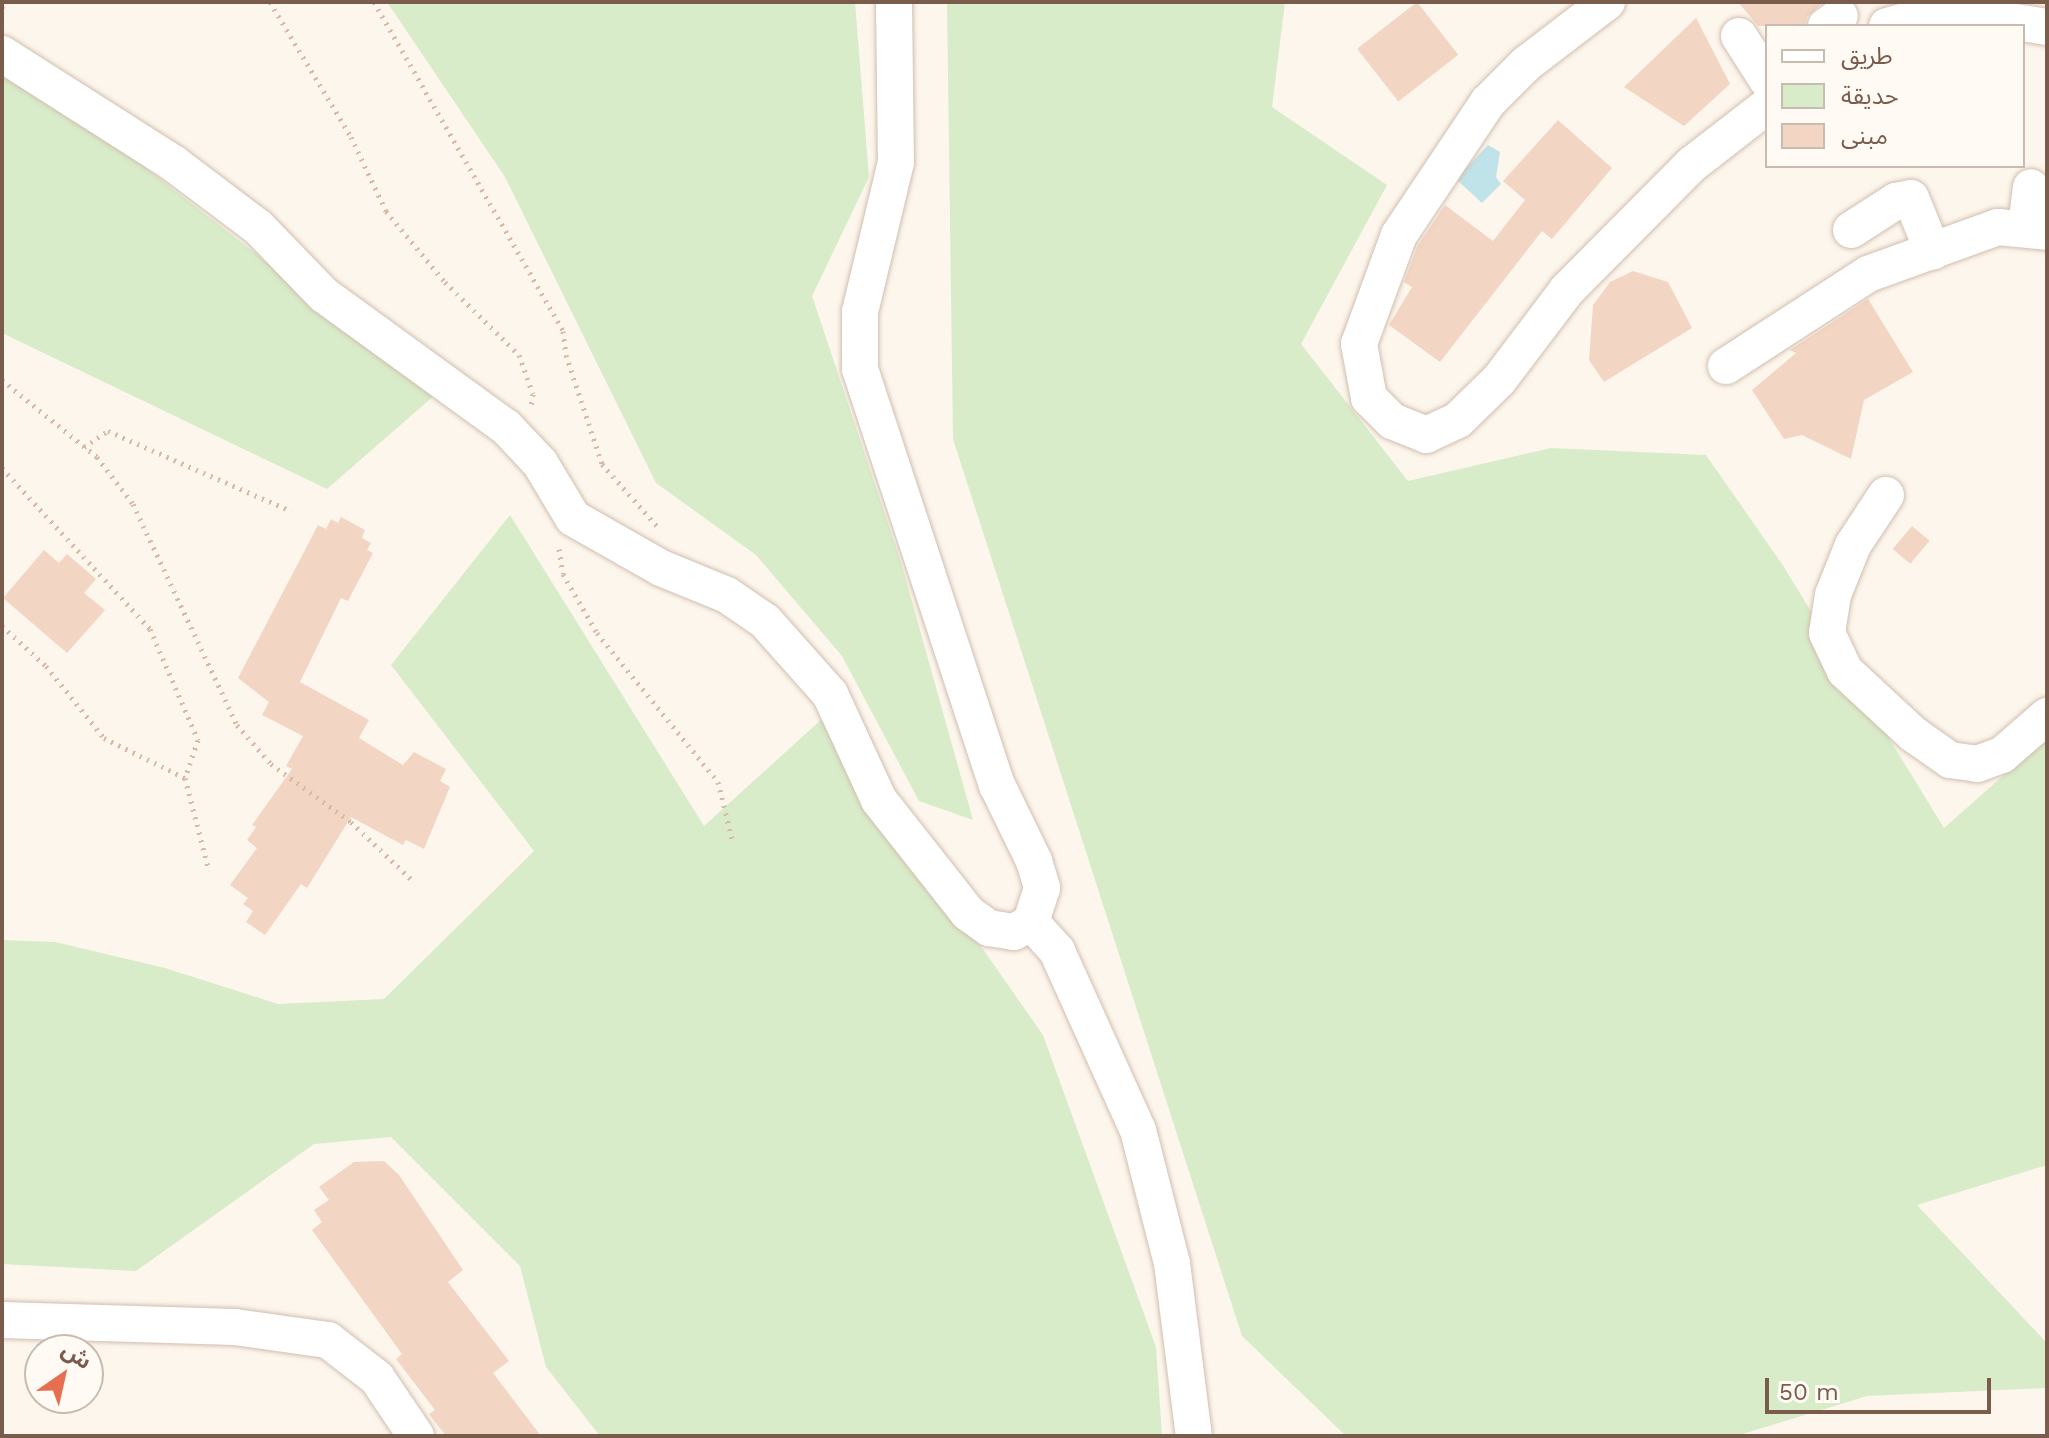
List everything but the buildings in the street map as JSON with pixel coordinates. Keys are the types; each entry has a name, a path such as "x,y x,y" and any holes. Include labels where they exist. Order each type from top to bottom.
{"street":[{"path":"2,54 236,210 282,248 324,295 524,444 573,518 661,568 727,595 786,641 830,694 879,800 968,913 989,928 1014,932 1031,922 1042,888 1034,861 997,785 860,369 860,312 896,162 894,2"},
{"path":"1607,2 1526,64 1488,102 1399,235 1359,344 1369,398 1392,421 1426,435 1458,420 1499,380 1567,290 1691,165 1765,108"},
{"path":"1894,24 1926,15 1967,14 2047,27"},
{"path":"1739,36 1765,71"},
{"path":"1726,366 1868,274 1998,227 2036,229 2031,187"},
{"path":"1851,230 1896,201 1911,198 1933,252"},
{"path":"1886,495 1853,545 1833,595 1827,633 1845,671 1913,734 1950,760 1977,764 2002,755 2047,716"},
{"path":"1031,922 1057,951 1138,1130 1172,1263 1194,1436"},
{"path":"2,1320 235,1327 328,1340 354,1355 377,1378 416,1436"}],"path":[{"path":"2,8 4,2"},
{"path":"270,2 351,137 386,211 445,282 519,355 533,394 524,444"},
{"path":"374,2 563,331 566,355 602,464 660,529 661,568"},
{"path":"2,380 84,447 133,504 237,725 271,764 351,822 412,880"},
{"path":"84,447 108,431 291,511"},
{"path":"2,468 150,629 198,740 185,778 209,871"},
{"path":"573,518 557,534 563,574 597,633 718,782 732,838"},
{"path":"2,626 46,666 104,738 185,778"}],"green space":[{"path":"387,2 855,2 869,177 812,296 901,562 973,820 919,801 842,656 756,555 656,483 505,177"},
{"path":"947,2 1285,2 1272,107 1387,185 1301,344 1408,481 1551,448 1706,455 1782,564 1944,828 2047,737 2047,1165 1917,1205 2047,1343 2047,1388 1867,1396 1736,1436 1346,1436 1242,1336 953,439"},
{"path":"2,56 436,394 327,489 2,333"},
{"path":"510,515 704,826 822,719 1043,1035 1156,1347 1162,1436 600,1436 546,1367 520,1266 391,1137 314,1144 136,1271 2,1264 2,940 55,942 165,968 278,1004 384,999 534,851 391,665"}],"water":[{"path":"1488,145 1500,152 1496,177 1501,184 1482,203 1456,179"}]}
